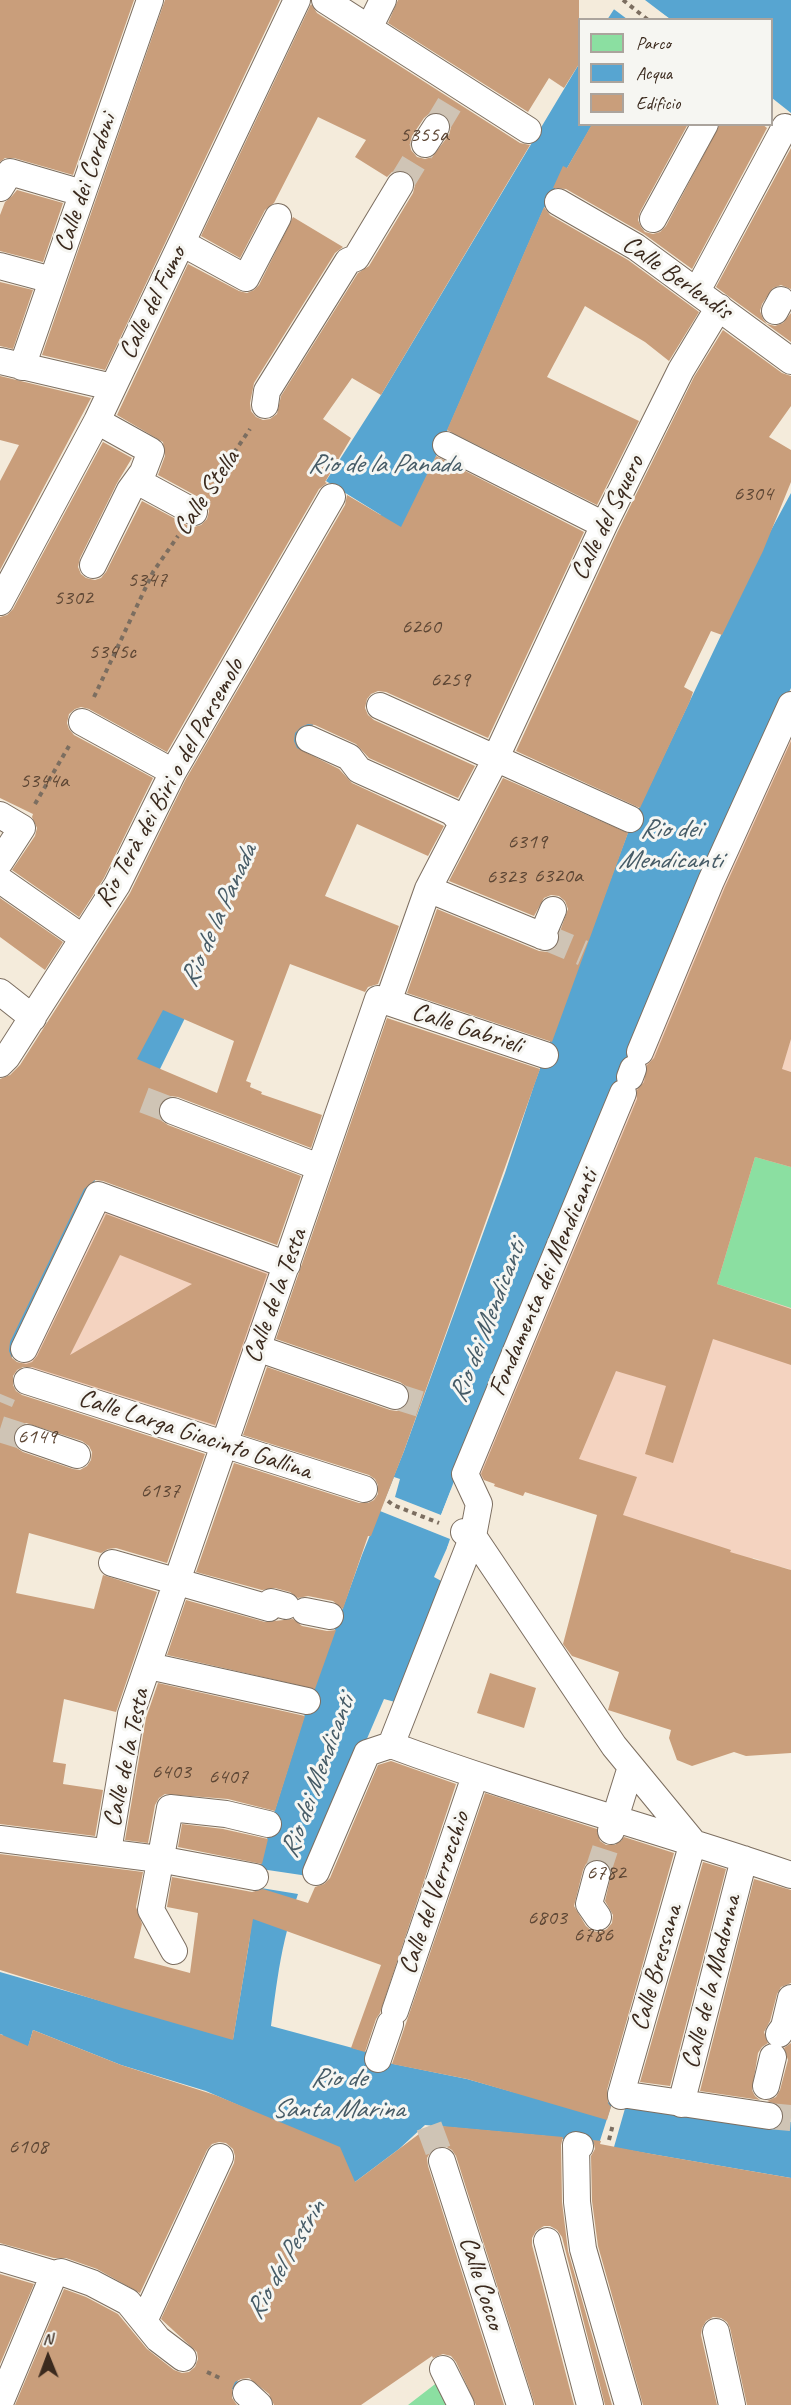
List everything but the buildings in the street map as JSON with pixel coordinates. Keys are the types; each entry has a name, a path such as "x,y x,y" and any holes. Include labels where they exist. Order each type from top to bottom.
{"street":[{"name":"Calle dei Cordoni","path":"11,364 52,280 150,0"},
{"name":"Calle del Fumo","path":"0,602 97,421 297,0"},
{"path":"325,0 369,28 457,91 528,130"},
{"path":"369,28 383,0"},
{"path":"697,291 782,125"},
{"path":"644,235 704,126"},
{"path":"4,182 10,172 82,193"},
{"path":"265,405 267,391 273,381 348,261 356,258 400,185"},
{"name":"Calle Berlendis","path":"558,202 644,235 697,291 719,307 777,308 791,361"},
{"path":"182,243 246,278 278,217"},
{"path":"0,266 52,280"},
{"name":"Calle del Squero","path":"493,763 604,525 681,370 719,307"},
{"path":"11,364 112,387"},
{"path":"93,565 130,490 140,477 151,451 97,421"},
{"path":"446,445 604,525"},
{"path":"140,477 194,512"},
{"name":"Rio Terà dei Biri o del Parsemolo","path":"0,1064 33,1018 117,885 174,772 332,497"},
{"name":"Fondamenta dei Mendicanti","path":"459,1530 479,1504 465,1473 711,881 791,705"},
{"path":"380,706 493,763 630,819"},
{"path":"82,722 174,772"},
{"path":"309,739 349,757 359,770 452,812 462,823"},
{"name":"Calle de la Testa","path":"108,1851 131,1714 378,999 388,1002 428,889 493,763"},
{"path":"0,862 17,819"},
{"path":"0,880 83,938"},
{"path":"428,889 544,936 553,910"},
{"path":"0,992 33,1018"},
{"name":"Calle Gabrieli","path":"388,1002 545,1055"},
{"path":"173,1111 320,1167"},
{"path":"24,1349 98,1195 287,1264"},
{"path":"257,1348 394,1396"},
{"name":"Calle Larga Giacinto Gallina","path":"27,1381 364,1489"},
{"path":"27,1438 77,1455"},
{"path":"391,1745 459,1530"},
{"path":"459,1530 614,1746 693,1842"},
{"path":"112,1563 269,1608 271,1602 307,1611"},
{"path":"149,1666 307,1701"},
{"path":"316,1872 368,1753 391,1745 613,1825 693,1842 791,1875"},
{"path":"613,1825 631,1767"},
{"name":"Calle del Verrocchio","path":"378,2059 475,1776"},
{"path":"174,1951 151,1910 170,1808 226,1814 268,1824"},
{"path":"0,1839 108,1851 255,1877"},
{"name":"Calle Bressana","path":"681,2104 621,2095 693,1842"},
{"name":"Calle de la Madonna","path":"681,2104 744,1859"},
{"path":"597,1874 589,1904 598,1917"},
{"path":"766,2086 791,1998"},
{"path":"681,2104 769,2116"},
{"path":"580,2146 576,2145 577,2202 583,2249 628,2405"},
{"path":"143,2321 220,2157"},
{"name":"Calle Cocco","path":"442,2161 520,2405"},
{"path":"547,2241 590,2405"},
{"path":"0,2258 54,2274 61,2272 92,2283 143,2321 183,2358"},
{"path":"0,2403 54,2274"},
{"path":"716,2332 732,2405"},
{"path":"443,2369 461,2405"}],"path":[{"path":"624,1 646,18"},
{"name":"Calle Stella","path":"17,819 82,722 153,572 265,405"},
{"path":"393,1505 459,1530"},
{"path":"212,2374 243,2393"}],"shaded area":[{"path":"791,728 791,1574 789,1569 781,1567 780,1570 759,1564 760,1560 753,1558 751,1561 525,1492 523,1496 478,1478 474,1470 648,1056"},
{"path":"100,1201 274,1267 229,1389 218,1427 22,1365"}],"green space":[{"path":"755,1157 791,1167 791,1308 717,1284"},
{"path":"443,2378 456,2405 408,2405"}],"water":[{"path":"620,0 791,0 791,113 773,99 773,18 668,18 661,13 658,18 608,18"},
{"name":"Rio de la Panada","path":"578,66 578,126 591,126 544,208 438,452 326,692 271,829 185,1018 160,1069 93,1184 0,1382 0,1327 381,515 326,481 381,395"},
{"path":"791,493 791,688 761,752 458,1471 441,1515 451,1539 434,1577 445,1583 395,1702 384,1699 300,1894 287,1930 271,2026 375,2054 374,2060 467,2079 513,2092 791,2122 791,2178 546,2136 425,2125 399,2149 355,2182 233,2389 175,2405 197,2372 247,2109 206,2091 121,2065 33,2030 0,2146 0,2055 3,2035 0,2034 0,1972 233,2039 249,1943 256,1882 273,1816 308,1704 362,1555 404,1451 505,1173 535,1082 630,827 770,532"}],"pier":[{"path":"616,0 645,0 669,18 626,18 611,7"},
{"path":"394,1477 400,1479 395,1497 441,1515 451,1490 454,1491 444,1515 454,1539 450,1548 447,1548 450,1539 380,1511"},
{"path":"261,1869 311,1878 299,1900 296,1900 298,1894 255,1887"},
{"path":"613,2100 626,2105 614,2147 598,2147"}],"tunnel":[{"path":"436,127 454,97"},
{"path":"400,185 425,144"},
{"path":"545,937 583,953"},
{"path":"144,1100 173,1111"},
{"path":"0,1402 3,1395"},
{"path":"395,1396 420,1404"},
{"path":"0,1429 28,1438"},
{"path":"597,1874 611,1831"},
{"path":"769,2116 791,2118"},
{"path":"429,2126 442,2161"}],"water label":[{"name":"Rio dei Mendicanti","path":"670,846"},
{"name":"Rio dei Mendicanti","path":"488,1322"},
{"name":"Rio dei Mendicanti","path":"318,1777"},
{"name":"Rio de Santa Marina","path":"338,2094"},
{"name":"Rio del Pestrin","path":"286,2260"}]}
